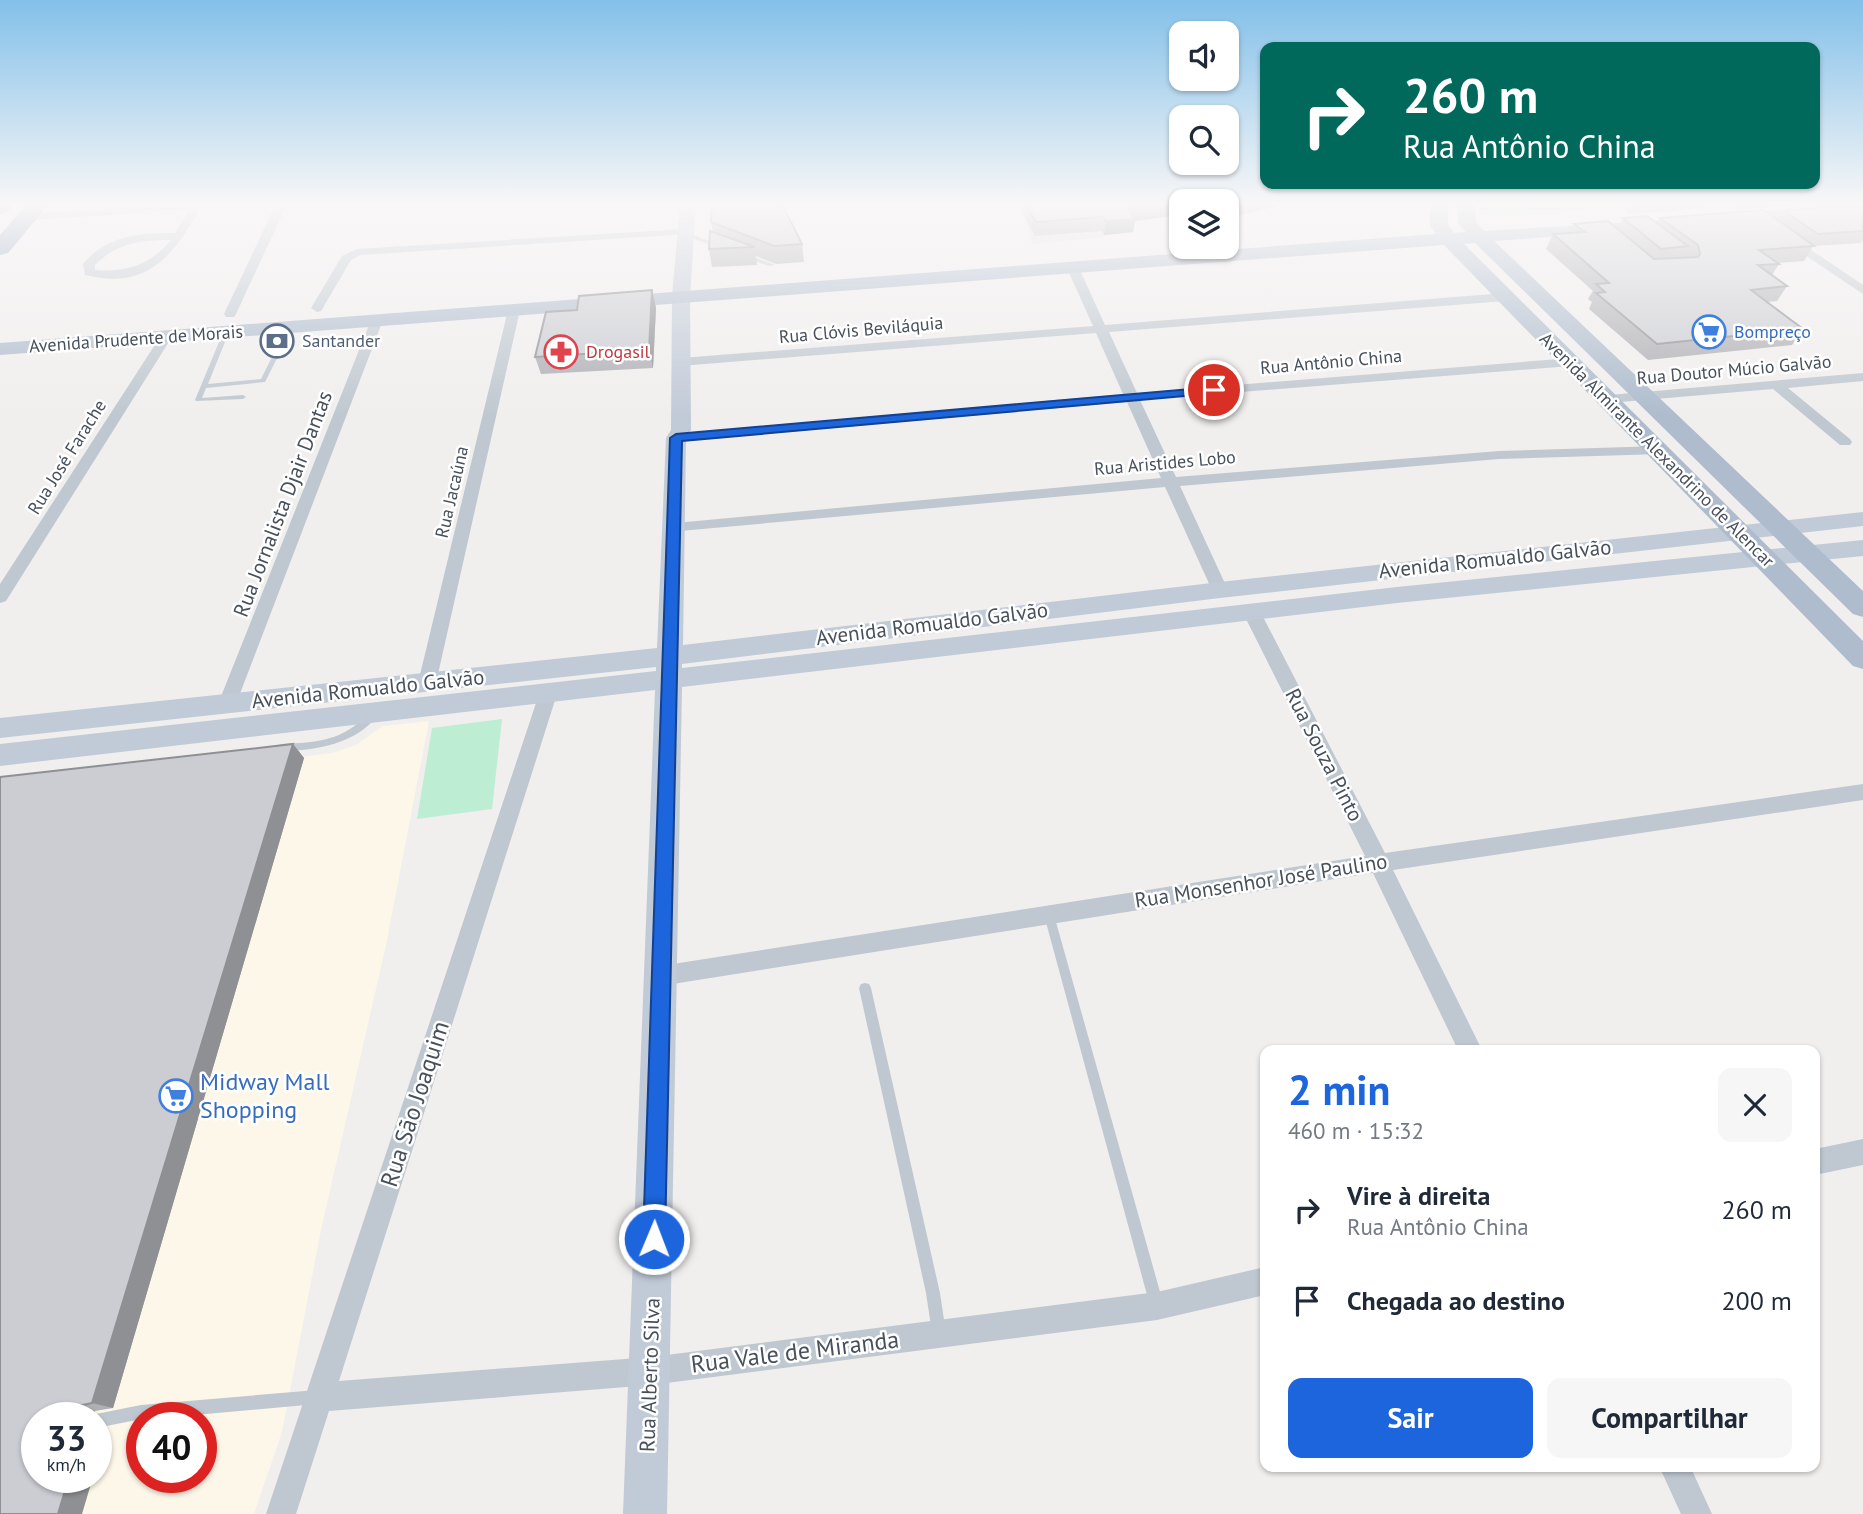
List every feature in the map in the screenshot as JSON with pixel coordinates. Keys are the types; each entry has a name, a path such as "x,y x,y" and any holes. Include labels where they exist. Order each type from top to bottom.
{"main road":[{"name":"Rua Alberto Silva","path":"676,438 667,431 678,275"},
{"name":"Avenida Prudente de Morais","path":"0,334 230,323 290,327 514,310 676,289 837,275"},
{"name":"Avenida Prudente de Morais","path":"0,349 166,337 317,308 923,275"},
{"name":"Avenida Almirante Alexandrino de Alencar","path":"1484,275 1660,450 1863,659"},
{"name":"Avenida Almirante Alexandrino de Alencar","path":"1525,275 1863,607"},
{"name":"Rua Alberto Silva","path":"645,1514 676,438 681,430 676,289"},
{"name":"Avenida Romualdo Galvão","path":"0,755 548,694 670,668 1220,590 1863,519"},
{"name":"Avenida Romualdo Galvão","path":"0,728 427,683 670,668 1863,548"}],"street":[{"path":"230,323 251,275"},
{"path":"317,308 336,275"},
{"path":"1076,275 1220,590"},
{"path":"1841,275 1863,290"},
{"name":"Rua Clóvis Beviláquia","path":"680,362 1505,297"},
{"name":"Rua Jacaúna","path":"427,683 514,310"},
{"name":"Rua Jornalista Djair Dantas","path":"228,704 377,320"},
{"name":"Rua José Farache","path":"0,597 166,337"},
{"name":"Rua Antônio China","path":"676,438 1132,397 1571,362"},
{"name":"Rua Doutor Múcio Galvão","path":"1609,399 1863,377"},
{"path":"1777,385 1845,442"},
{"name":"Rua Aristides Lobo","path":"675,528 1499,455 1660,450"},
{"name":"Rua Souza Pinto","path":"1251,611 1468,1045"},
{"name":"Rua São Joaquim","path":"281,1514 548,694"},
{"name":"Rua Monsenhor José Paulino","path":"660,976 1379,863 1863,792"},
{"path":"1820,1161 1863,1153"},
{"name":"Rua Vale de Miranda","path":"321,1397 651,1371 1157,1306 1260,1282"},
{"path":"1677,1472 1697,1514"}],"lane":[{"path":"230,323 198,400 243,397"},
{"path":"204,386 263,381 290,327"},
{"path":"273,748 329,743 358,731 374,715"},
{"path":"1049,915 1157,1306"},
{"path":"865,988 930,1279 939,1334"},
{"path":"112,1418 141,1412 321,1397"}],"shaded area":[{"name":"Midway Mall Shopping","path":"429,721 386,945 321,1230 282,1432 254,1514 0,1514 0,792 332,753 356,745 383,726"}],"green space":[{"path":"502,719 492,809 417,819 432,728"}],"building":[{"path":"1599,275 1771,275 1787,286 1751,290 1803,329 1657,344 1596,293 1605,292 1596,284 1609,283"},
{"path":"652,290 649,350 535,357 546,312 577,310 579,296"},
{"path":"293,744 92,1402 21,1402 21,1493 64,1493 58,1514 0,1514 0,777"}],"place":[{"name":"Bompreço","path":"1709,332"},
{"name":"Santander","path":"277,341"},
{"name":"Drogasil","path":"561,352"},
{"name":"Midway Mall Shopping","path":"176,1096"}],"route":[{"path":"654,1239 676,438 1214,390"}]}
